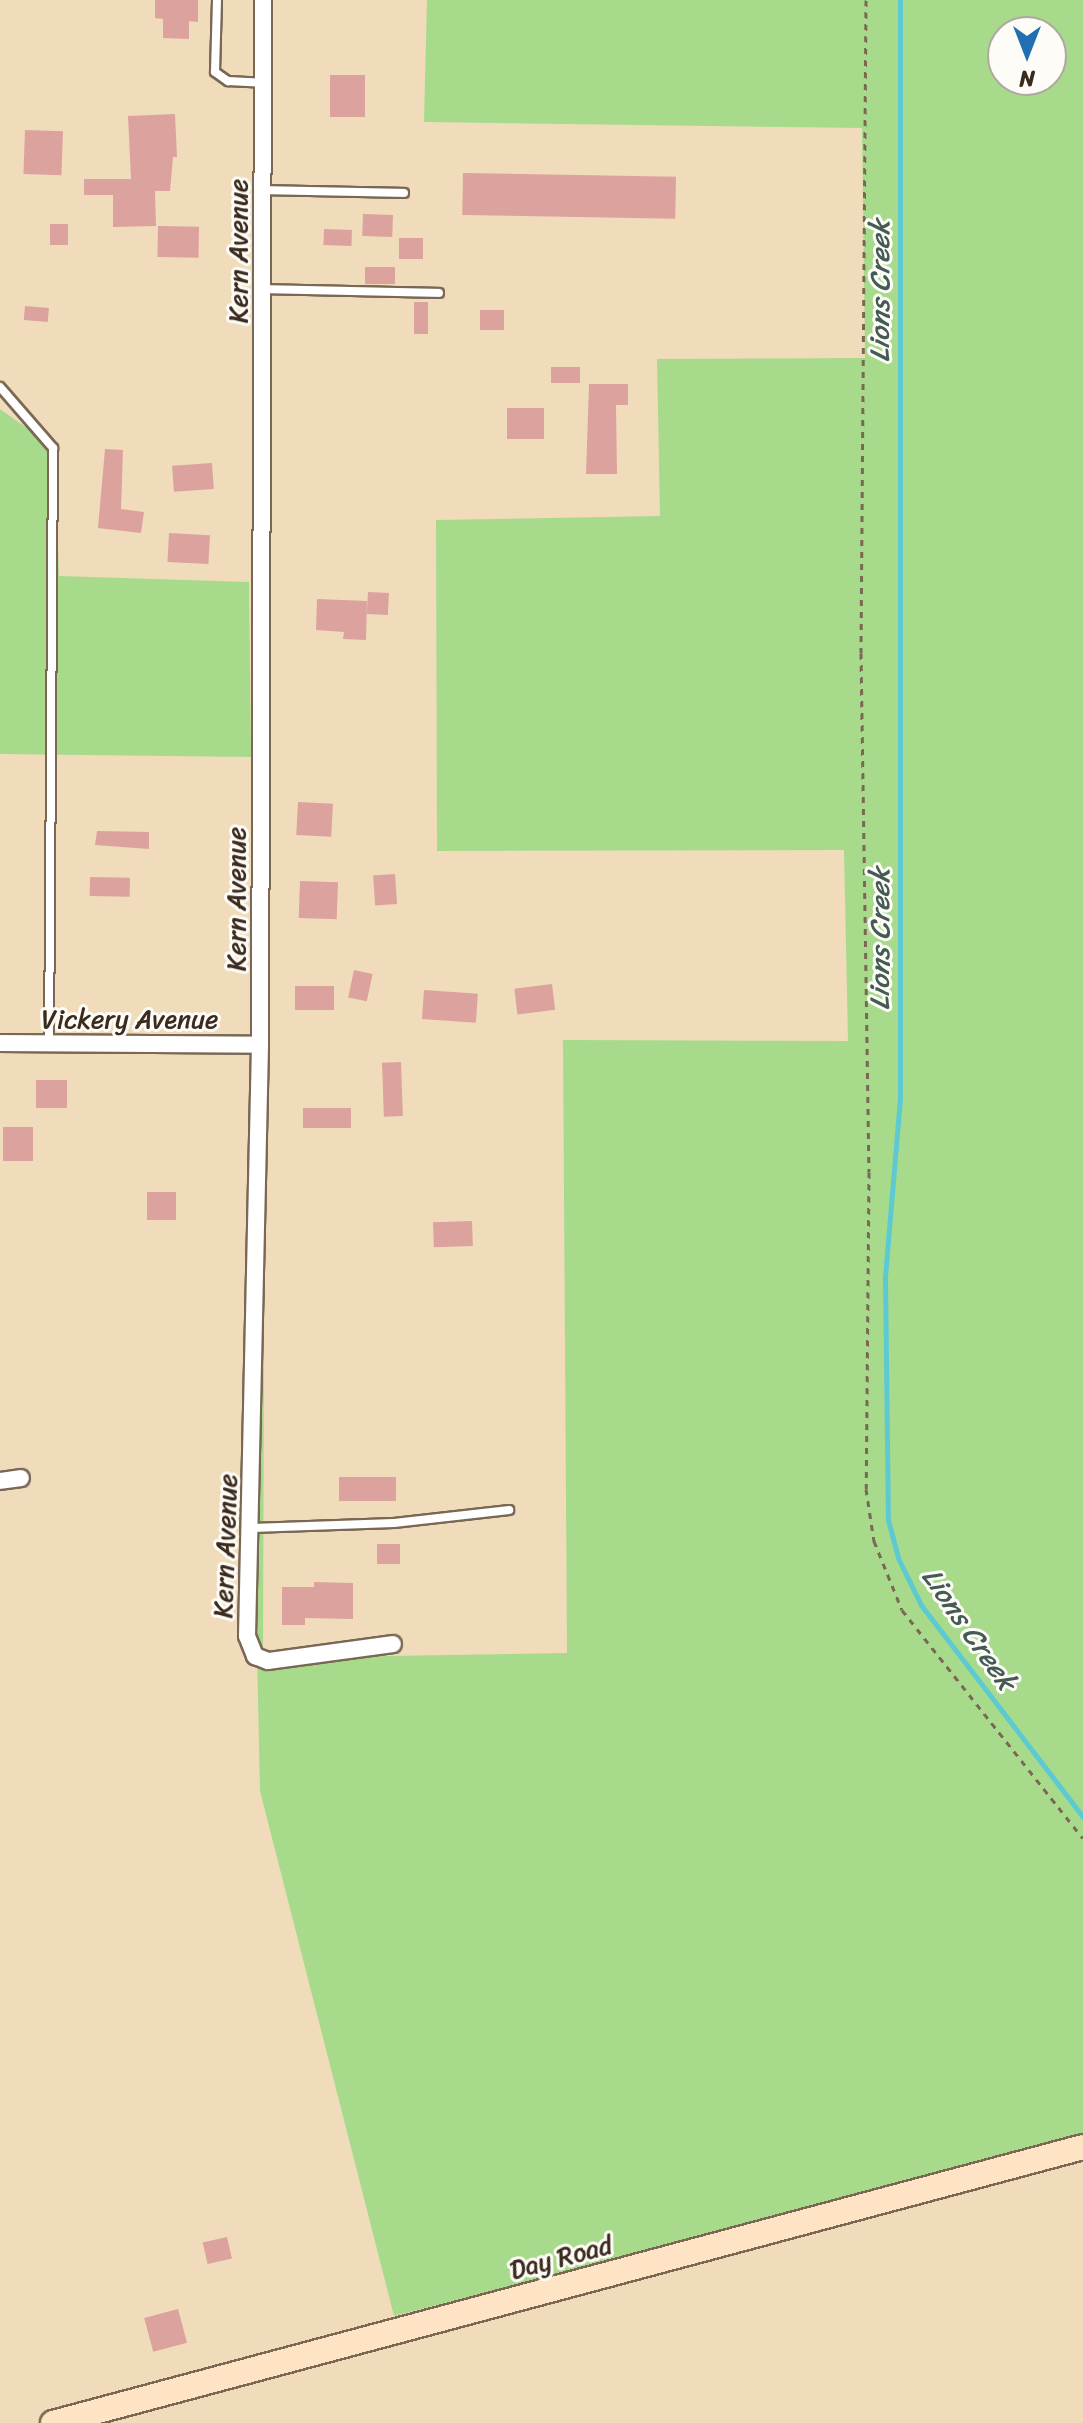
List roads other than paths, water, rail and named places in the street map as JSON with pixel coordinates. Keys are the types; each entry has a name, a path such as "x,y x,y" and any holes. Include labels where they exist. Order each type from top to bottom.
{"street":[{"name":"Kern Avenue","path":"263,0 260,1045 252,1528 247,1636 255,1656 294,1660 393,1644"},
{"name":"Vickery Avenue","path":"0,1043 260,1045"},
{"path":"0,1481 21,1478"},
{"name":"Day Road","path":"53,2423 1083,2147"}],"lane":[{"path":"217,0 215,72 228,81 263,83"},
{"path":"263,190 404,193"},
{"path":"263,289 439,293"},
{"path":"0,387 53,448 49,1045"},
{"path":"252,1528 394,1523 509,1510"}],"waterway":[{"name":"Lions Creek","path":"900,0 900,1098 885,1278 888,1520 898,1558 921,1605 1083,1817"}]}
